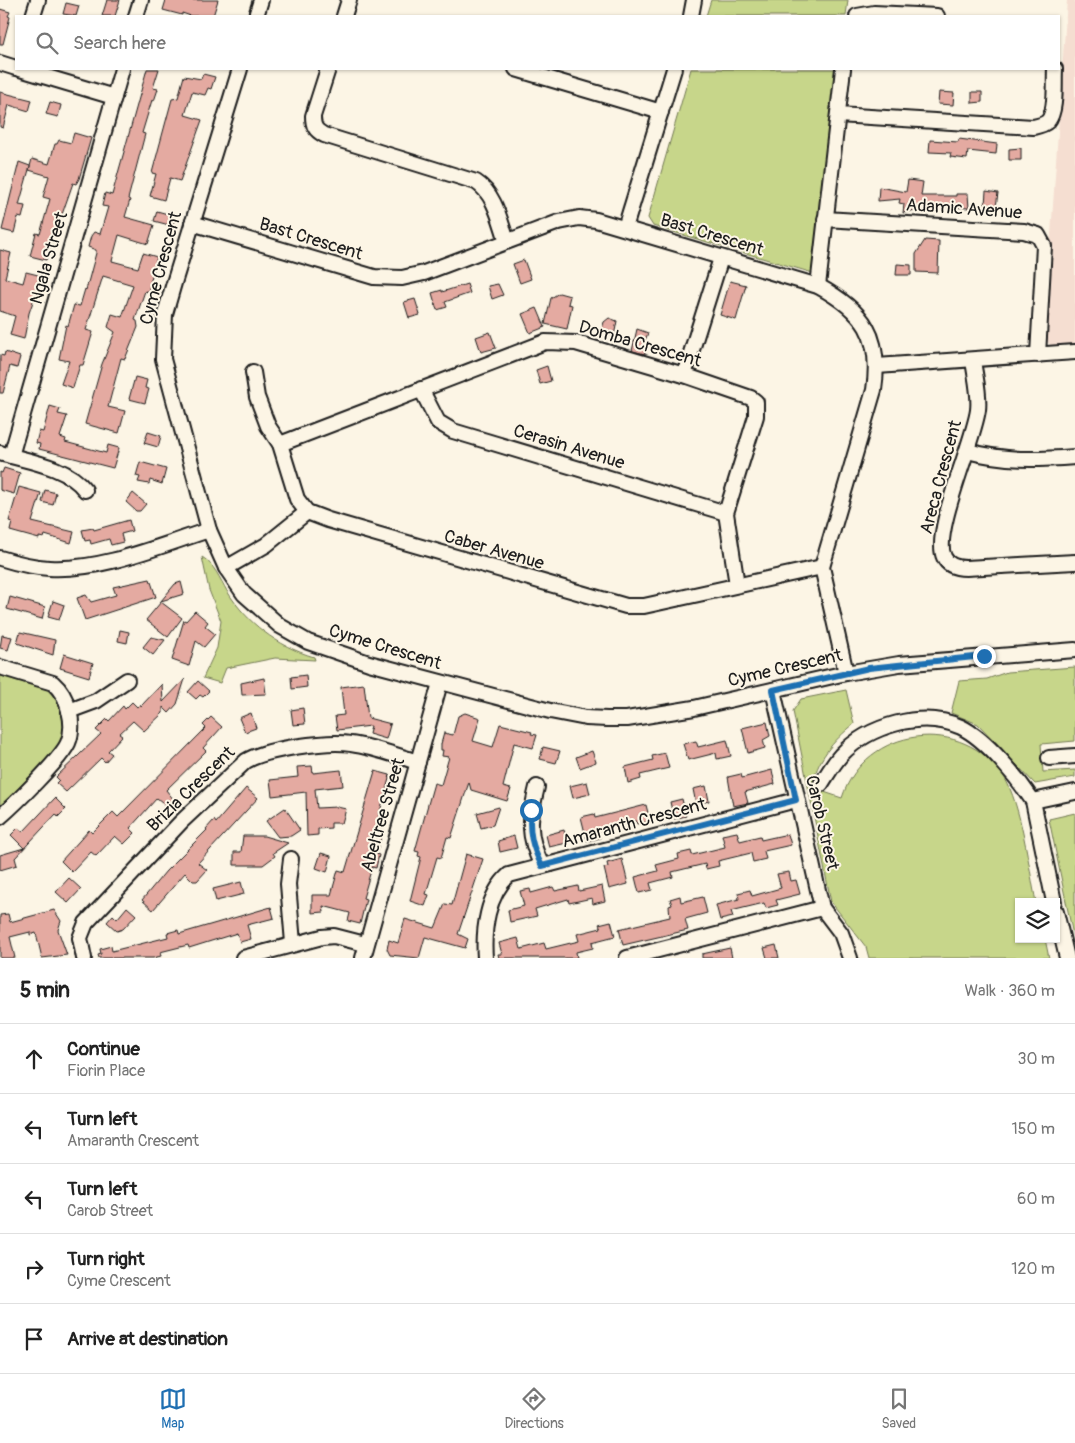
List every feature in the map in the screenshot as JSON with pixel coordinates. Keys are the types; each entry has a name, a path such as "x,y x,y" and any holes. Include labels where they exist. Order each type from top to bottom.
{"street":[{"path":"33,15 38,0"},
{"path":"136,15 141,0"},
{"path":"256,15 261,0"},
{"path":"344,15 349,0"},
{"path":"691,15 694,0"},
{"path":"863,15 874,13 916,15"},
{"path":"0,63 15,68"},
{"path":"23,70 114,97"},
{"name":"Ngala Street","path":"6,455 122,70"},
{"name":"Cyme Crescent","path":"240,70 165,314 163,359 209,530 226,568 244,594 280,626 308,642 338,654 550,712 586,718 607,719 653,715 846,673 922,661 1075,650"},
{"path":"328,70 313,116 313,124 317,130 324,135 476,182 484,187 491,197 507,241"},
{"path":"519,70 661,112"},
{"path":"625,228 674,70"},
{"path":"818,286 843,70"},
{"path":"838,115 1041,126 1051,114 1055,70"},
{"name":"Bast Crescent","path":"192,223 364,274 388,279 424,273 569,219 596,220 818,286 841,299 864,323 873,342 878,366 874,390 822,567 846,673"},
{"name":"Adamic Avenue","path":"826,219 1024,231 1038,235 1044,246 1038,355"},
{"path":"684,375 721,258"},
{"name":"Domba Crescent","path":"280,444 545,342 555,340 576,343 684,375 752,398 756,402 756,416 726,513 737,585"},
{"path":"878,366 1075,352"},
{"name":"Areca Crescent","path":"973,360 978,409 942,540 941,549 948,564 966,568 1075,562"},
{"path":"226,568 272,541 307,512 297,499 280,444 268,426 256,391 253,372"},
{"name":"Cerasin Avenue","path":"421,389 438,422 453,431 726,513"},
{"path":"967,451 995,458 1016,460 1075,457"},
{"path":"6,455 63,472 80,483 85,490"},
{"name":"Caber Avenue","path":"307,512 328,520 615,604 644,606 822,567"},
{"path":"0,558 48,568 73,568 97,564 209,530"},
{"path":"0,667 53,683 60,688 69,711 71,733 64,750 0,817"},
{"path":"69,711 96,701 126,680"},
{"name":"Abeltree Street","path":"363,958 365,944 440,683"},
{"name":"Carob Street","path":"773,690 796,800 822,908 841,934 850,958"},
{"path":"821,784 839,756 855,742 869,734 909,721 936,721 959,726 979,739 1025,789 1033,801 1053,898"},
{"name":"Brizia Crescent","path":"84,958 80,938 86,923 181,822 246,761 254,756 281,750 349,743 418,762"},
{"path":"1049,758 1075,756"},
{"path":"537,787 531,810 530,832 542,866"},
{"path":"1033,801 1075,792"},
{"name":"Amaranth Crescent","path":"485,958 488,919 498,885 509,876 796,800"},
{"path":"291,859 288,884 293,943"},
{"path":"627,958 822,908"},
{"path":"1060,929 1067,958"},
{"path":"243,958 293,943 334,936 365,944"}],"shaded area":[{"path":"1067,0 1075,0 1075,344 1051,346 1044,337"}],"green space":[{"path":"711,0 848,0 846,15 706,15"},
{"path":"691,70 839,70 813,273 653,226 648,218"},
{"path":"202,557 213,568 235,603 254,623 275,640 314,657 315,660 275,658 226,668 220,683 203,678 217,648 221,621 209,590"},
{"path":"1075,667 1075,741 1041,744 1043,772 1075,770 1075,777 1035,784 978,724 951,713 959,681 987,679 1007,672"},
{"path":"0,672 46,688 61,704 65,719 63,742 0,807"},
{"path":"846,690 854,724 839,737 827,752 817,769 812,788 842,798 854,774 871,755 893,743 917,737 941,737 965,744 986,757 1004,777 1015,803 1024,837 1035,898 1015,898 1015,943 1046,943 1049,958 869,958 866,947 831,902 793,711 801,699"},
{"path":"1075,813 1075,945 1049,819"}],"building":[{"path":"107,0 120,0 115,15 102,15"},
{"path":"166,0 218,0 213,15 188,15 182,13 182,15 163,10"},
{"path":"66,3 79,6 76,15 63,14"},
{"path":"0,9 10,12 3,44 0,44"},
{"path":"147,70 159,70 153,88 158,89 154,101 152,100 142,133 145,134 125,217 154,225 148,244 119,235 112,261 138,268 143,253 157,257 148,292 145,291 135,320 138,327 125,359 121,358 108,407 125,411 119,433 85,424 102,364 115,332 108,327 112,314 122,317 133,285 103,276 86,330 93,332 83,365 80,365 73,388 61,384 69,361 59,359 66,325 68,326 74,305 80,306 96,253 96,250 88,247 91,236 94,232 100,234 108,207 102,206 105,193 112,195"},
{"path":"203,74 215,77 211,89 208,88 205,95 192,92 185,115 202,120 180,181 170,178 164,200 150,196 156,174 152,173 172,99 178,98 184,76 201,79"},
{"path":"0,92 32,100 29,111 9,105 3,128 0,127"},
{"path":"939,92 954,93 953,105 938,104"},
{"path":"972,92 982,92 982,102 972,103"},
{"path":"50,102 61,105 58,117 46,114"},
{"path":"74,133 91,138 79,179 76,184 73,183 46,260 30,256 36,233 40,234 50,199 43,197 49,176 29,170 32,159 49,164 55,144 59,140 71,143"},
{"path":"959,139 997,144 996,154 968,151 967,159 950,157 951,153 929,152 930,140 958,142"},
{"path":"1021,148 1021,160 1009,160 1009,149"},
{"path":"19,162 30,166 19,205 25,206 22,218 18,217 14,233 2,230"},
{"path":"908,180 923,182 921,196 968,194 969,208 920,205 919,209 903,213 904,204 899,203 900,199 878,201 879,187 906,192"},
{"path":"986,191 998,193 996,207 985,205"},
{"path":"157,211 175,216 173,226 154,221"},
{"path":"925,240 939,241 938,273 916,272 916,254"},
{"path":"0,250 11,253 5,278 23,283 26,272 42,276 29,313 24,339 10,335 15,316 0,311"},
{"path":"524,260 531,279 520,283 513,264"},
{"path":"897,264 911,265 911,275 896,275"},
{"path":"730,281 746,285 736,320 720,315"},
{"path":"467,284 470,293 445,302 447,307 437,310 432,293 442,290 442,292"},
{"path":"498,284 503,295 492,299 488,286"},
{"path":"559,293 570,296 568,304 572,305 567,329 545,324 551,298"},
{"path":"415,299 420,315 409,318 404,302"},
{"path":"537,308 545,327 530,333 522,314"},
{"path":"609,318 617,321 614,336 604,333 602,329 604,322"},
{"path":"637,329 648,333 644,343 647,346 645,354 632,351"},
{"path":"490,332 496,348 481,352 476,337"},
{"path":"5,352 20,357 17,368 10,366 3,393 0,393 0,355 4,356"},
{"path":"547,366 551,381 540,384 536,370"},
{"path":"135,377 147,380 145,388 149,389 145,403 129,399"},
{"path":"50,406 60,409 58,414 67,416 60,437 66,439 65,442 106,453 108,445 119,448 113,468 39,449 40,444 36,443 39,431 43,432"},
{"path":"148,432 161,436 158,447 144,443"},
{"path":"140,462 166,469 162,484 150,480 149,484 138,482 140,477 136,476"},
{"path":"4,468 20,473 14,494 0,490 0,472 2,473"},
{"path":"19,487 41,493 32,522 74,532 71,543 45,535 44,538 39,537 39,539 10,531 12,522 9,521"},
{"path":"45,490 56,493 53,505 42,502"},
{"path":"133,493 146,504 140,511 136,511 126,502"},
{"path":"129,520 132,531 121,534 123,542 111,545 109,539 91,544 90,540 85,541 82,530 93,528 94,530"},
{"path":"150,579 156,597 85,620 77,598 86,595 91,602 116,595 113,587"},
{"path":"181,582 184,594 161,601 175,584"},
{"path":"10,597 45,607 42,619 7,609"},
{"path":"53,601 64,605 59,620 48,617"},
{"path":"161,602 182,618 168,637 146,620"},
{"path":"195,611 208,622 205,626 215,634 204,647 196,641 189,666 172,660 184,620 186,621"},
{"path":"120,630 129,632 127,643 118,641"},
{"path":"20,632 55,640 53,655 17,643"},
{"path":"2,635 12,637 8,650 0,648"},
{"path":"151,637 165,640 153,655 143,647"},
{"path":"64,654 93,663 89,677 60,668"},
{"path":"306,675 307,687 292,689 291,677"},
{"path":"264,678 266,694 242,695 241,683"},
{"path":"185,679 177,704 169,713 163,707 163,713 144,731 133,721 119,734 122,736 108,751 112,754 105,762 101,758 66,792 56,783 59,780 56,777 101,734 96,730 107,719 109,721 123,706 125,709 132,702 137,707 140,704 141,706 162,684 163,702"},
{"path":"198,681 209,691 203,697 200,695 196,699 188,692"},
{"path":"364,684 368,718 391,724 388,725 390,725 386,739 369,734 371,726 337,730 335,716 344,715 341,687"},
{"path":"303,708 305,724 293,725 291,710"},
{"path":"251,713 256,728 245,732 239,718"},
{"path":"465,713 480,718 473,741 493,747 500,724 537,735 533,748 514,743 503,787 511,789 507,801 471,790 469,782 451,838 447,837 441,858 437,857 426,894 429,895 425,906 410,901 421,857 418,856 419,852 415,851 434,783 441,785 449,757 442,756 441,744 444,733 453,735 458,716"},
{"path":"211,717 222,727 203,748 206,751 166,790 174,800 168,807 157,798 130,828 135,833 124,844 115,836 96,856 91,852 72,872 61,861 89,830 92,833 113,812 118,817 206,728 203,725"},
{"path":"767,722 770,736 763,740 765,748 748,753 742,728"},
{"path":"727,740 731,756 717,759 716,753 688,760 683,744 696,741 698,747"},
{"path":"543,747 560,751 556,763 540,759"},
{"path":"592,751 596,762 580,768 576,757"},
{"path":"665,753 669,768 640,775 641,779 628,783 625,767 653,760 652,756"},
{"path":"312,766 313,773 341,770 343,786 315,789 317,808 337,807 346,809 342,823 331,823 331,828 318,829 318,835 307,836 306,792 272,796 270,780 298,777 297,767"},
{"path":"772,770 775,784 745,792 748,803 733,806 728,777 741,774 742,778"},
{"path":"375,771 390,775 378,819 377,829 383,830 376,854 379,855 376,868 372,867 363,898 366,899 360,924 348,921 350,913 323,906 324,912 312,913 312,895 331,895 338,870 345,872"},
{"path":"587,782 590,794 573,798 570,786"},
{"path":"706,786 709,801 696,804 693,789"},
{"path":"246,788 258,798 198,863 207,870 197,881 193,881 185,873 153,910 142,900 166,871 207,830 214,820 216,823"},
{"path":"55,798 66,809 58,817 56,814 15,858 17,865 0,870 0,855 24,848 11,835 18,828 23,832"},
{"path":"682,799 686,816 674,819 670,802"},
{"path":"646,805 650,821 637,824 636,821 598,831 600,838 587,841 581,817 594,814 595,818"},
{"path":"499,807 493,825 481,828 477,813"},
{"path":"285,808 300,830 291,836 278,837 266,821"},
{"path":"564,830 567,843 549,847 546,835"},
{"path":"737,832 740,841 760,836 761,840 788,834 791,845 764,851 766,859 753,862 751,853 718,861 719,866 706,869 705,864 672,872 673,877 650,883 652,890 639,893 635,877 658,871 656,865 679,859 678,854 691,851 692,855 725,847 722,835"},
{"path":"243,836 264,836 288,843 273,853 275,856 263,865 234,865 234,852 241,852"},
{"path":"514,836 517,848 500,852 498,841"},
{"path":"321,853 331,856 327,872 316,868"},
{"path":"466,854 483,859 458,934 468,939 465,948 425,937 419,958 390,955 387,949 389,940 398,943 405,919 435,928 445,904 452,905"},
{"path":"622,859 628,884 609,889 604,868 608,867 607,863"},
{"path":"789,872 791,881 796,880 800,894 776,900 778,905 766,908 764,903 731,911 733,917 720,920 716,905 739,899 738,893 750,890 752,896 781,888 777,874"},
{"path":"69,878 81,889 68,903 56,892"},
{"path":"241,882 244,894 216,901 213,889"},
{"path":"578,886 579,891 602,886 605,901 593,904 592,898 569,903 568,899 535,909 537,916 510,922 508,910 524,906 520,891 530,889 531,893 553,887 555,891"},
{"path":"680,896 681,902 703,897 707,913 685,919 688,930 623,945 619,929 670,917 669,906 672,905 670,899"},
{"path":"127,907 136,915 123,929 117,931 107,922 113,915 117,919"},
{"path":"271,907 274,918 247,925 251,939 240,942 237,933 189,948 188,945 160,952 161,956 153,958 99,958 98,955 101,954 100,949 111,946 112,951 168,937 167,933 178,930 179,934"},
{"path":"54,910 61,921 58,930 67,955 42,958 36,933 30,935 30,932 10,937 15,958 0,958 0,915 8,914 10,922"},
{"path":"611,921 615,936 592,942 593,948 576,952 577,958 499,958 498,954 502,954 499,943 518,938 521,949 544,943 546,949 579,941 577,934 601,928 599,924"},
{"path":"776,945 779,958 767,958 764,948"},
{"path":"730,948 732,958 702,958 702,954"}],"route":[{"path":"531,810 530,832 532,843 542,866 796,800 773,690 869,668 930,660 984,656"}]}
